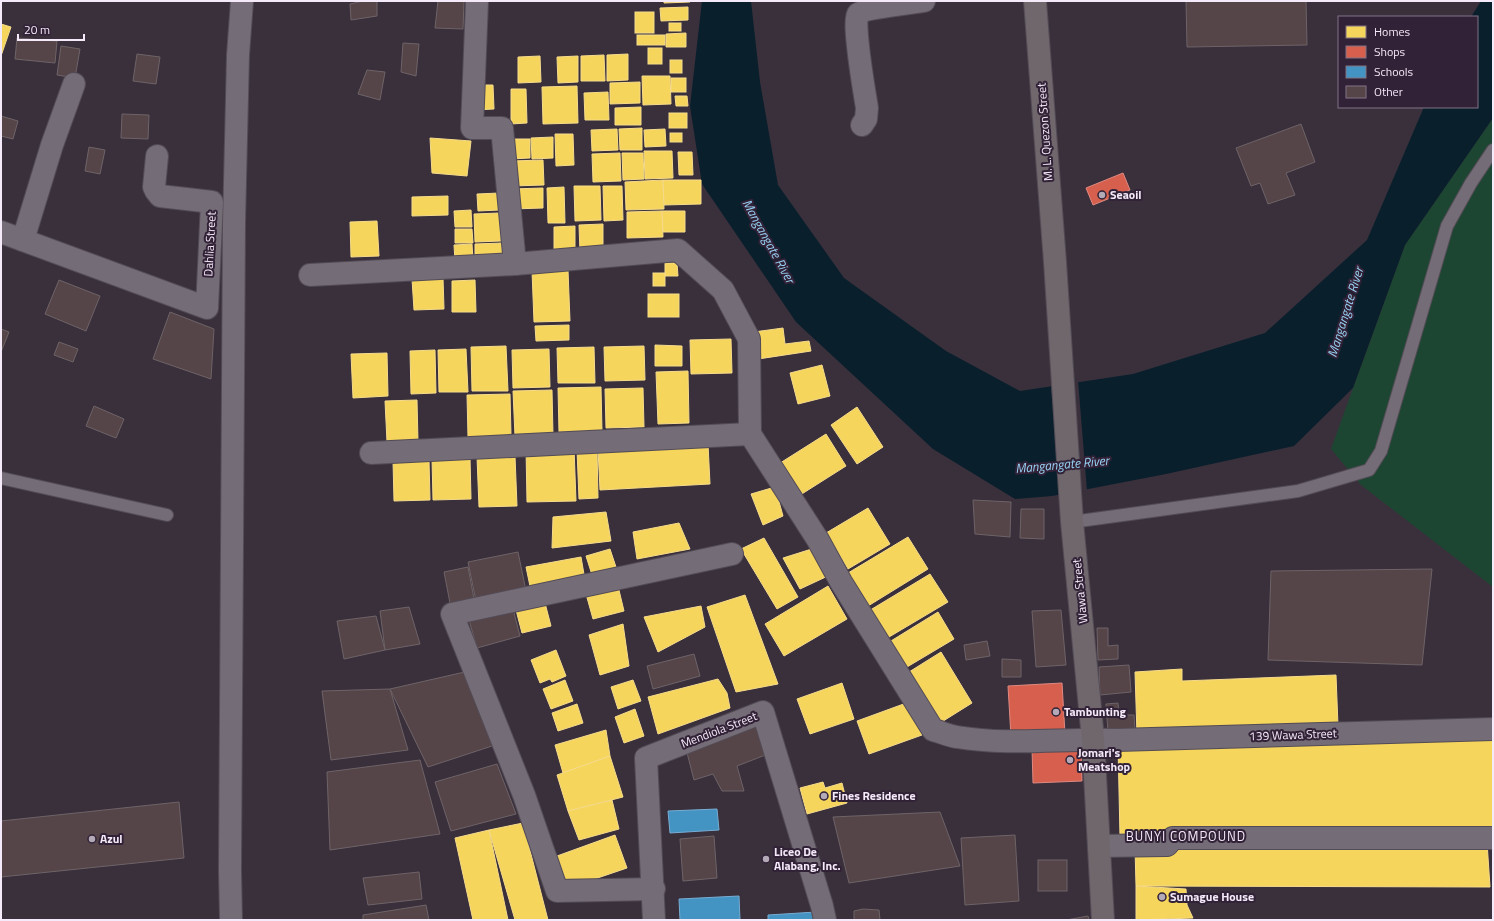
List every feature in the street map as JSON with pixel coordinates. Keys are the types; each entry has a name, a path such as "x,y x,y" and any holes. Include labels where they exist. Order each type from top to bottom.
{"main road":[{"name":"M. L. Quezon Street","path":"1035,1 1055,262"},
{"name":"Wawa Street","path":"1055,262 1072,514 1093,739 1103,920"}],"street":[{"path":"231,920 230,870 234,223 238,55 242,1"},
{"path":"477,1 472,128 502,128 516,264"},
{"path":"862,125 866,120 867,108 858,40 857,14 876,8 924,1"},
{"path":"1,232 23,240 52,145 74,84"},
{"name":"Dahlia Street","path":"23,240 207,308 212,202 160,196 154,187 157,156"},
{"path":"310,275 516,264 678,250 723,290 749,339 750,434 371,453"},
{"name":"139 Wawa Street","path":"750,434 815,534 841,582 933,730 956,737 1002,741 1093,739 1117,740 1493,729"},
{"path":"654,889 556,891 524,795 452,614 732,554"},
{"name":"Mendiola Street","path":"654,920 654,889 646,758 764,712 825,920"},
{"path":"1099,846 1167,845 1173,838 1493,838"}],"lane":[{"path":"1072,514 1298,491 1368,470 1381,451 1447,226 1493,150"},
{"path":"1,478 167,515"}],"green space":[{"path":"1493,118 1493,587 1361,485 1331,449 1405,245"}],"water":[{"name":"Mangangate River","path":"702,1 751,1 760,82 778,185 844,278 946,351 1020,391 1133,374 1265,333 1367,240 1424,108 1478,108 1478,16 1472,16 1481,1 1493,1 1493,118 1405,245 1353,388 1294,446 1166,474 1052,496 1015,499 933,449 796,322 702,184 690,106"}],"pier":[{"path":"1078,380 1087,491 1060,496 1051,384"}],"building: Homes":[{"path":"664,1 690,1 690,2 664,3"},
{"path":"688,7 688,20 661,21 660,8"},
{"path":"635,12 654,12 654,33 635,33"},
{"path":"669,23 681,23 681,31 669,31"},
{"path":"1,24 11,27 1,56"},
{"path":"686,33 686,47 666,47 666,34"},
{"path":"637,35 665,35 665,45 637,45"},
{"path":"648,48 662,48 662,64 648,64"},
{"path":"628,54 628,80 607,81 607,55"},
{"path":"604,55 605,81 581,81 581,56"},
{"path":"540,56 541,82 518,83 518,57"},
{"path":"578,56 578,82 558,83 557,57"},
{"path":"670,60 682,60 682,73 670,73"},
{"path":"642,76 670,76 671,104 643,105"},
{"path":"671,78 686,78 686,92 671,92"},
{"path":"640,82 640,103 610,104 610,83"},
{"path":"475,85 493,85 494,109 475,110"},
{"path":"577,86 578,123 543,124 542,87"},
{"path":"511,89 526,89 527,123 511,124"},
{"path":"608,92 609,120 585,120 584,93"},
{"path":"675,96 687,96 688,106 676,106"},
{"path":"641,107 641,125 615,125 615,108"},
{"path":"669,113 687,113 687,128 669,128"},
{"path":"642,128 642,150 620,150 619,129"},
{"path":"617,129 618,150 592,151 591,130"},
{"path":"665,129 666,146 645,147 644,130"},
{"path":"670,133 682,133 682,142 670,142"},
{"path":"555,134 573,134 574,165 556,166"},
{"path":"553,137 553,158 532,159 531,138"},
{"path":"430,138 471,141 467,176 432,173"},
{"path":"511,139 530,139 530,158 511,159"},
{"path":"644,151 672,151 673,178 645,179"},
{"path":"678,152 692,152 693,175 679,175"},
{"path":"620,153 621,181 593,182 592,154"},
{"path":"622,153 643,153 644,179 623,180"},
{"path":"543,160 544,185 512,186 511,161"},
{"path":"663,180 664,209 626,210 625,182"},
{"path":"663,180 701,180 701,204 664,205"},
{"path":"574,186 600,186 601,220 575,221"},
{"path":"603,186 622,186 623,220 604,221"},
{"path":"564,187 565,223 548,223 547,188"},
{"path":"543,188 543,208 512,209 511,189"},
{"path":"499,193 500,210 478,211 477,194"},
{"path":"448,196 448,215 412,216 412,197"},
{"path":"471,210 472,227 455,227 454,211"},
{"path":"662,211 663,237 627,238 627,212"},
{"path":"662,211 685,211 685,232 663,232"},
{"path":"499,213 501,241 475,242 474,214"},
{"path":"377,221 379,256 351,257 350,222"},
{"path":"603,224 603,253 580,253 579,225"},
{"path":"575,226 575,251 554,251 554,227"},
{"path":"455,229 472,229 473,243 455,243"},
{"path":"502,243 503,262 475,263 475,244"},
{"path":"472,244 473,260 455,261 454,245"},
{"path":"665,263 677,263 678,276 665,276"},
{"path":"568,270 570,321 534,322 532,271"},
{"path":"653,273 665,273 665,286 653,286"},
{"path":"443,278 444,309 414,310 412,279"},
{"path":"475,280 476,312 452,312 452,281"},
{"path":"648,294 679,294 679,317 648,317"},
{"path":"569,325 569,340 536,341 535,326"},
{"path":"783,328 785,344 809,341 811,351 758,359 754,332"},
{"path":"731,339 732,373 691,374 690,340"},
{"path":"655,345 682,346 682,366 655,366"},
{"path":"506,346 508,391 472,391 471,347"},
{"path":"644,346 645,380 605,381 604,347"},
{"path":"594,347 595,383 558,383 557,348"},
{"path":"466,349 468,392 439,392 438,350"},
{"path":"549,349 550,387 513,388 512,350"},
{"path":"435,350 436,393 411,394 410,351"},
{"path":"387,353 388,396 353,398 351,354"},
{"path":"822,365 830,396 798,404 790,373"},
{"path":"688,371 689,423 658,424 656,372"},
{"path":"601,387 602,431 559,432 558,388"},
{"path":"643,388 644,427 606,428 605,389"},
{"path":"552,390 553,435 515,436 513,391"},
{"path":"510,394 511,435 468,437 467,395"},
{"path":"417,400 418,442 387,442 385,401"},
{"path":"857,407 883,447 857,464 831,425"},
{"path":"826,434 846,466 797,497 777,465"},
{"path":"708,444 710,484 600,490 598,449"},
{"path":"574,448 576,501 527,502 526,449"},
{"path":"597,449 598,498 579,499 577,450"},
{"path":"515,456 517,506 479,507 477,457"},
{"path":"470,458 471,499 433,500 432,459"},
{"path":"429,460 430,500 394,501 393,461"},
{"path":"775,487 783,516 763,525 751,494"},
{"path":"868,508 890,544 848,569 826,533"},
{"path":"606,512 611,541 552,548 553,517"},
{"path":"679,523 690,549 637,559 633,532"},
{"path":"908,537 928,569 868,606 848,573"},
{"path":"764,538 798,597 777,609 741,549"},
{"path":"818,547 830,575 800,589 783,558"},
{"path":"610,549 617,570 593,578 586,556"},
{"path":"581,557 585,580 531,591 526,567"},
{"path":"930,574 948,602 884,640 867,612"},
{"path":"618,586 624,611 593,619 586,594"},
{"path":"828,586 847,619 784,656 765,624"},
{"path":"745,595 778,684 736,692 707,607"},
{"path":"545,603 551,626 522,633 516,610"},
{"path":"701,606 705,627 658,652 644,617"},
{"path":"938,612 954,639 902,670 886,644"},
{"path":"623,624 629,666 600,675 589,635"},
{"path":"556,650 566,676 552,682 550,679 540,683 531,660"},
{"path":"941,652 972,703 940,723 909,672"},
{"path":"1182,669 1182,681 1336,675 1338,726 1137,735 1135,672"},
{"path":"718,679 727,693 730,708 658,734 648,697"},
{"path":"565,680 573,701 551,709 543,689"},
{"path":"633,680 641,701 618,709 611,687"},
{"path":"842,683 854,719 810,734 797,699"},
{"path":"909,702 922,735 869,754 857,721"},
{"path":"577,704 583,723 558,731 552,713"},
{"path":"635,709 644,736 624,743 615,717"},
{"path":"606,730 610,756 563,773 555,745"},
{"path":"1493,736 1493,831 1120,837 1118,744"},
{"path":"610,756 623,797 568,811 557,775"},
{"name":"Fines Residence","path":"823,782 825,788 842,783 847,803 807,814 800,788"},
{"path":"612,800 619,829 579,840 568,811"},
{"path":"523,823 548,920 515,920 489,830"},
{"path":"489,830 508,920 473,920 455,838"},
{"path":"615,835 627,868 568,888 557,856"},
{"path":"1487,842 1490,887 1136,886 1135,848"},
{"name":"Sumague House","path":"1136,886 1186,889 1187,905 1193,918 1136,920"}],"building: Shops":[{"path":"1123,173 1130,190 1093,205 1086,188"},
{"path":"1062,683 1065,734 1011,737 1008,686"},
{"path":"1081,746 1082,781 1033,783 1032,748"}],"building: Schools":[{"path":"717,809 719,830 670,833 668,811"},
{"path":"739,896 740,920 680,920 679,899"},
{"path":"816,912 816,920 768,920 768,915"}],"building: Other":[{"path":"363,1 377,1 377,16 351,20 350,4"},
{"path":"438,1 464,1 463,29 435,28"},
{"path":"1186,1 1306,1 1307,45 1187,47"},
{"path":"17,38 57,41 55,63 15,59"},
{"path":"403,43 419,44 416,76 401,72"},
{"path":"61,46 80,49 75,78 57,75"},
{"path":"137,54 160,57 156,84 133,81"},
{"path":"367,70 385,72 380,100 358,94"},
{"path":"122,114 149,115 148,139 121,138"},
{"path":"1,116 18,121 13,139 1,136"},
{"path":"1301,124 1315,162 1286,173 1295,195 1268,204 1260,183 1251,186 1236,148"},
{"path":"89,147 105,150 100,174 85,171"},
{"path":"59,280 100,296 86,331 45,314"},
{"path":"170,312 214,329 211,379 153,359"},
{"path":"1,329 9,332 1,352"},
{"path":"59,342 78,349 73,362 54,355"},
{"path":"94,406 124,419 116,438 86,426"},
{"path":"973,500 1011,502 1010,537 975,534"},
{"path":"1021,509 1044,509 1044,539 1020,538"},
{"path":"518,552 526,591 476,601 468,562"},
{"path":"468,567 474,599 450,603 444,572"},
{"path":"1432,569 1422,665 1268,660 1271,571"},
{"path":"409,607 420,644 385,650 380,611"},
{"path":"513,609 520,636 477,648 469,620"},
{"path":"1061,610 1066,665 1036,667 1032,611"},
{"path":"376,616 385,650 344,659 337,621"},
{"path":"1097,628 1108,628 1108,646 1118,645 1118,659 1098,660"},
{"path":"987,641 990,656 966,660 964,645"},
{"path":"694,654 700,676 653,689 647,666"},
{"path":"1002,659 1021,660 1021,677 1002,677"},
{"path":"1129,665 1131,692 1100,695 1099,667"},
{"path":"469,671 495,745 428,767 390,689"},
{"path":"390,689 408,750 331,760 322,691"},
{"path":"1118,703 1119,715 1134,715 1135,730 1108,732 1106,704"},
{"path":"755,717 768,754 737,766 744,791 722,791 713,774 694,780 685,745"},
{"path":"420,760 440,834 330,850 327,772"},
{"path":"497,764 516,814 451,831 435,782"},
{"name":"Azul","path":"179,802 184,858 1,877 1,821"},
{"path":"940,812 960,866 849,883 833,817"},
{"path":"1015,835 1019,901 965,905 961,838"},
{"path":"714,836 717,878 683,881 680,839"},
{"path":"1038,860 1067,860 1067,891 1038,891"},
{"path":"419,872 422,899 368,905 363,878"},
{"path":"426,905 429,920 363,920 363,915"},
{"path":"863,909 879,910 880,920 854,920 854,911"},
{"path":"1088,916 1089,920 1066,920"}],"place":[{"name":"Seaoil","path":"1102,195"},
{"name":"Tambunting","path":"1056,712"},
{"name":"Jomari's Meatshop","path":"1070,760"},
{"name":"Fines Residence","path":"824,796"},
{"name":"Azul","path":"92,839"},
{"name":"Liceo De Alabang, Inc.","path":"766,859"},
{"name":"Sumague House","path":"1162,897"}],"district":[{"name":"BUNYI COMPOUND","path":"1186,836"}]}
